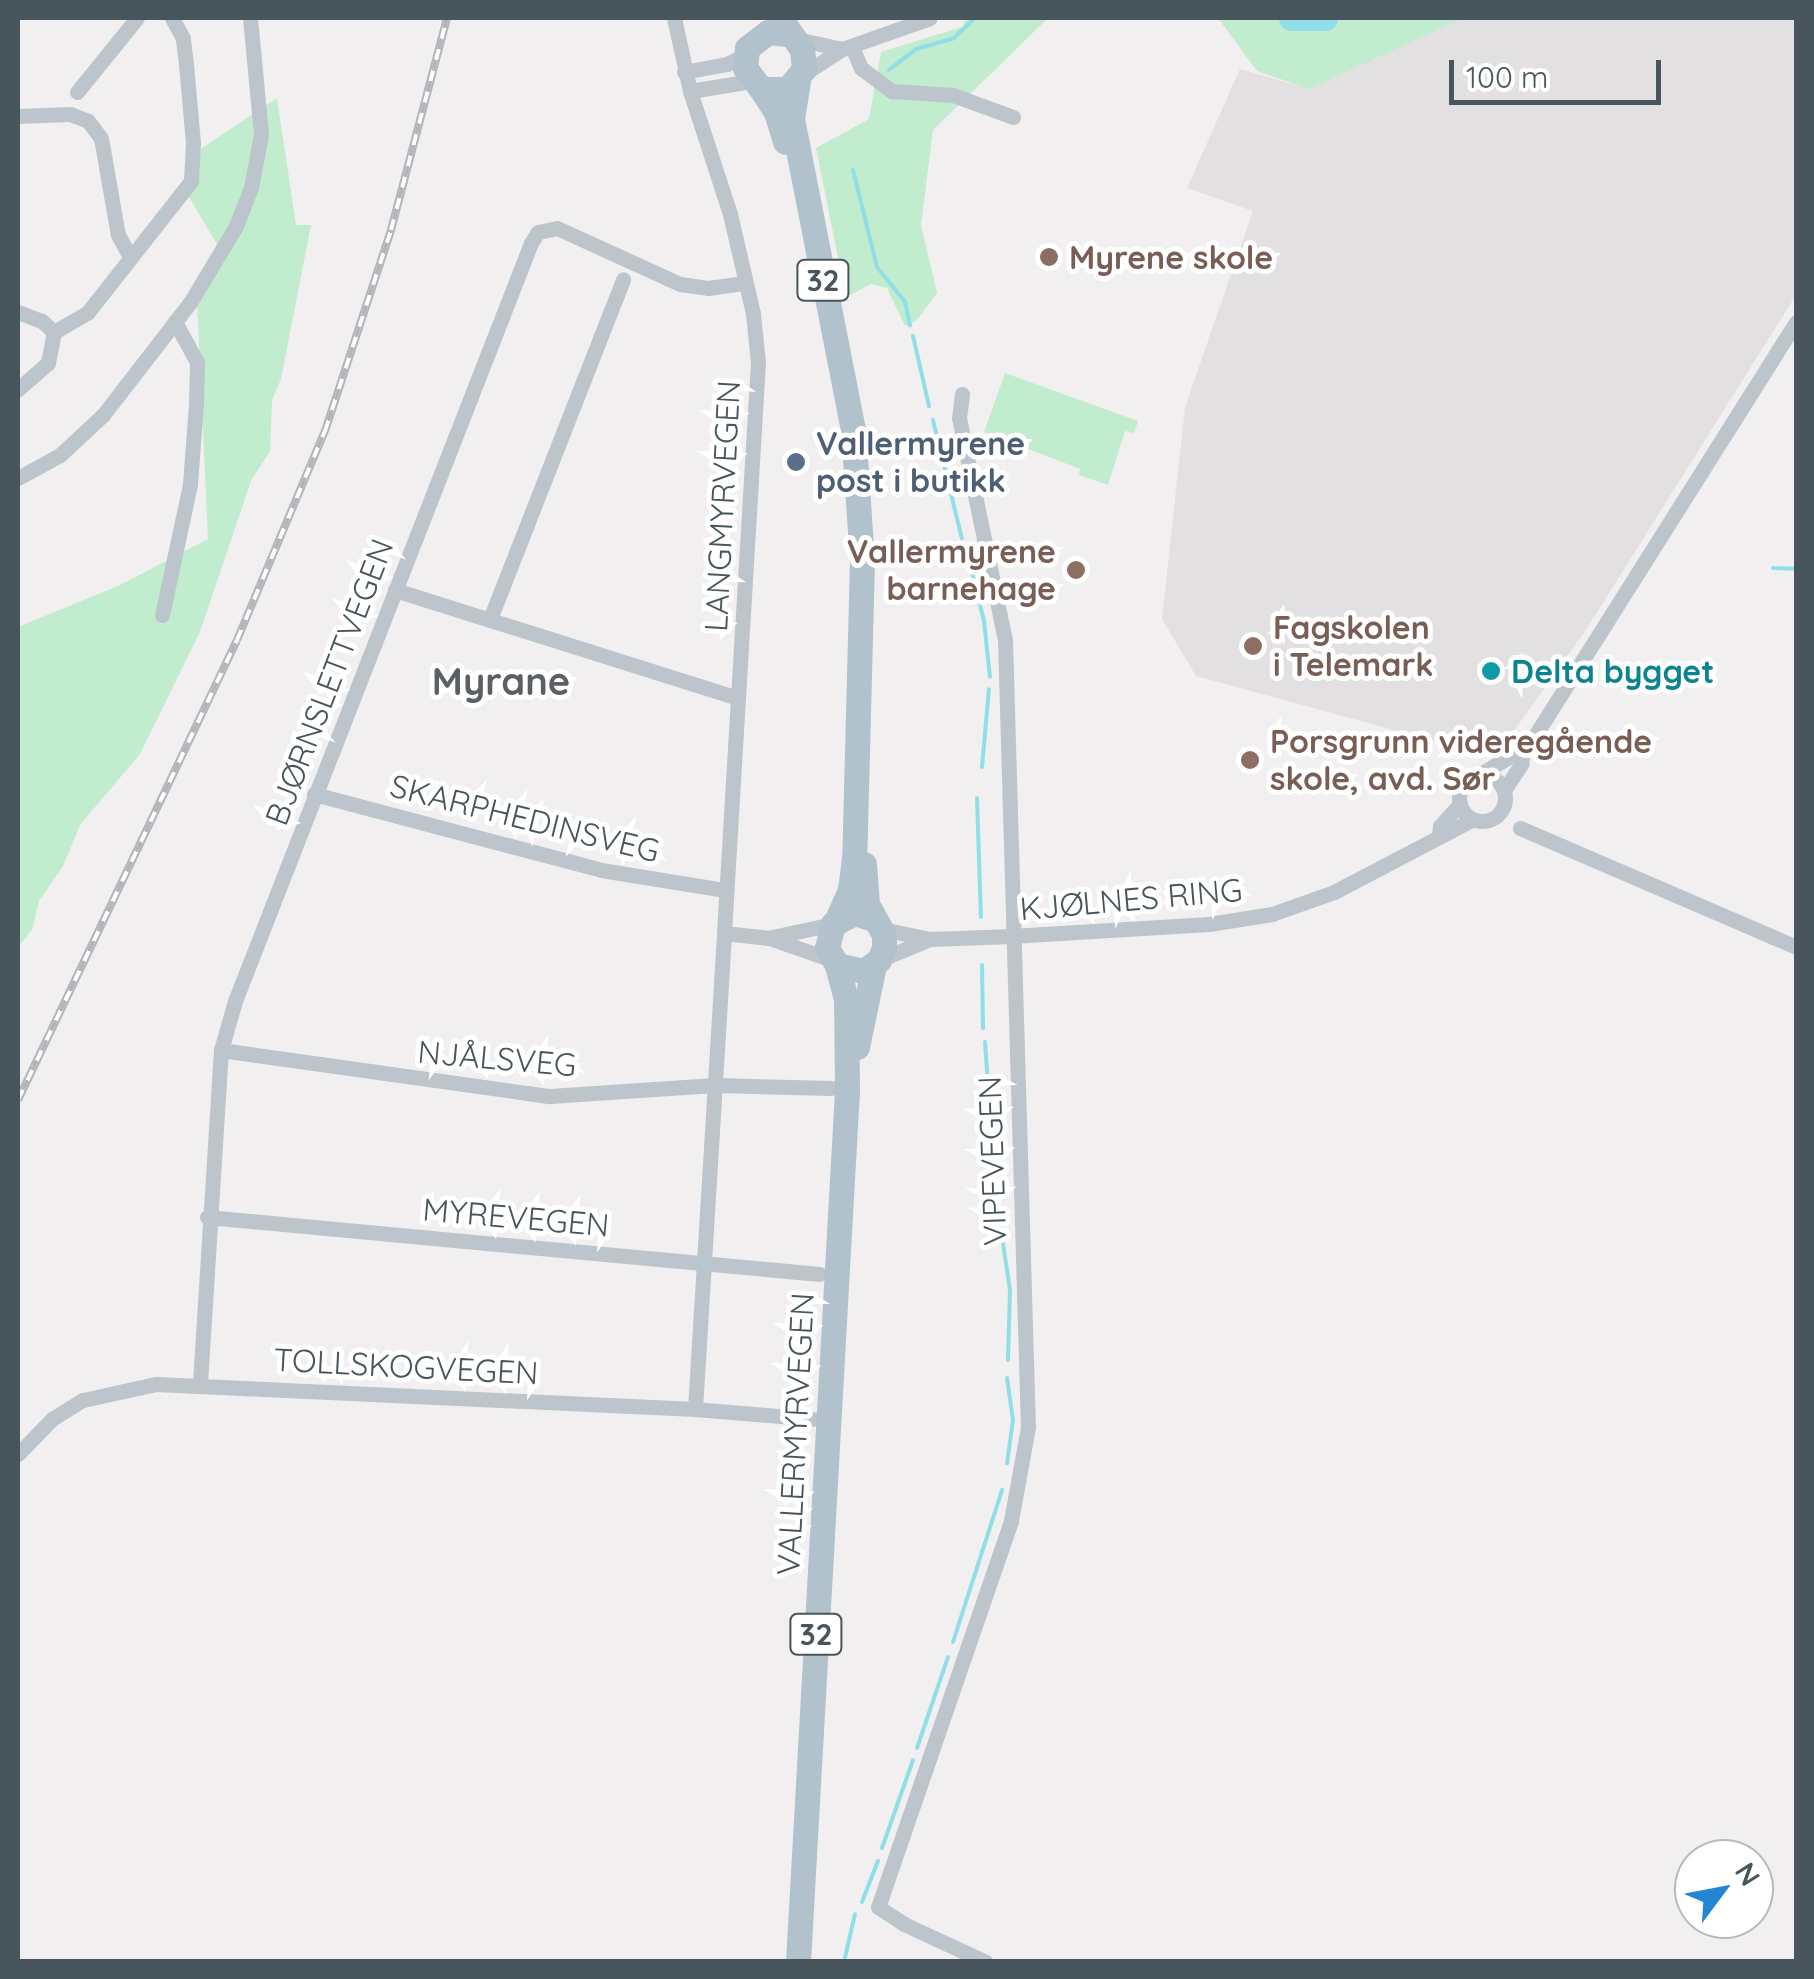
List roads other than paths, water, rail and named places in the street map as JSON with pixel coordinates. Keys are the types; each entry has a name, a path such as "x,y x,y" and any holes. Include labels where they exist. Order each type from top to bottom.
{"main road":[{"path":"753,37 787,30"},
{"name":"32","path":"787,30 804,55 792,119 854,429 862,562 852,875 826,941 835,962"},
{"name":"32","path":"753,37 756,85 783,134 842,432 856,480"},
{"path":"756,85 782,91 800,78"},
{"name":"32","path":"862,651 868,728 864,875 885,942 877,962"},
{"path":"835,921 855,913 878,924"},
{"path":"835,962 856,971 877,962"},
{"name":"VALLERMYRVEGEN","path":"798,1962 846,999 835,962"},
{"name":"VALLERMYRVEGEN","path":"839,1089 877,962"}],"street":[{"path":"78,92 137,18"},
{"path":"18,389 48,363 54,332 88,312 191,181 193,143 186,64 182,38 172,18"},
{"path":"18,478 83,436 175,322 236,226 256,169 262,112 250,18"},
{"name":"LANGMYRVEGEN","path":"674,18 684,72 724,189 746,284 758,362 696,1409"},
{"path":"800,78 847,48 930,18"},
{"path":"787,30 847,48 861,68 884,88 953,96 1014,117"},
{"path":"684,72 727,64 753,37"},
{"path":"690,91 756,85"},
{"path":"18,116 70,114 88,121 101,138 118,235 131,258"},
{"name":"BJØRNSLETTVEGEN","path":"200,1384 221,1050 234,1000 538,232 557,228 680,284 708,288 746,284"},
{"path":"490,619 623,279"},
{"path":"18,312 42,321 54,332"},
{"path":"162,614 190,484 196,405 197,362 175,322"},
{"path":"1523,751 1464,784 1460,804 1472,820 1489,821 1499,814 1523,751 1796,322"},
{"name":"VIPEVEGEN","path":"962,394 959,418 1006,640 1029,1403 1022,1482 878,1907 904,1924 986,1962"},
{"path":"395,590 737,698"},
{"path":"1482,773 1493,776 1505,790"},
{"name":"SKARPHEDINSVEG","path":"314,794 601,870 724,890"},
{"name":"KJØLNES RING","path":"1438,835 1440,826 1460,804"},
{"name":"KJØLNES RING","path":"878,924 930,939 1209,924 1272,914 1352,883 1472,820"},
{"path":"1520,828 1796,947"},
{"path":"768,938 835,921"},
{"path":"724,933 768,938 835,962"},
{"name":"KJØLNES RING","path":"877,962 930,939"},
{"name":"NJÅLSVEG","path":"221,1050 550,1096 715,1085 839,1089"},
{"name":"MYREVEGEN","path":"208,1216 819,1274"},
{"name":"TOLLSKOGVEGEN","path":"18,1454 52,1419 83,1400 156,1384 696,1409 813,1420"}],"waterway":[{"path":"889,70 916,49 954,38 975,18"},
{"path":"1291,18 1325,18"},
{"path":"853,170 877,267 905,302 910,325"},
{"path":"913,336 929,406"},
{"path":"933,420 962,539"},
{"path":"968,556 984,621 990,677"},
{"path":"1773,568 1796,569"},
{"path":"982,767 989,689"},
{"path":"977,798 981,917"},
{"path":"982,965 983,1028"},
{"path":"985,1042 991,1125"},
{"path":"988,1143 1010,1291 1008,1360"},
{"path":"1007,1378 1013,1420 1007,1464"},
{"path":"953,1642 1002,1490"},
{"path":"917,1748 948,1657"},
{"path":"882,1848 913,1760"},
{"path":"862,1902 878,1861"},
{"path":"844,1962 855,1914"}],"railway":[{"path":"18,1100 237,640 325,431 391,230 447,18"}],"place":[{"name":"Myrene skole","path":"1049,257"},
{"name":"Vallermyrene post i butikk","path":"796,462"},
{"name":"Vallermyrene barnehage","path":"1076,570"},
{"name":"Fagskolen i Telemark","path":"1253,646"},
{"name":"Delta bygget","path":"1491,671"},
{"name":"Porsgrunn videregående skole, avd. Sør","path":"1250,760"}],"district":[{"name":"Myrane","path":"501,682"}]}
